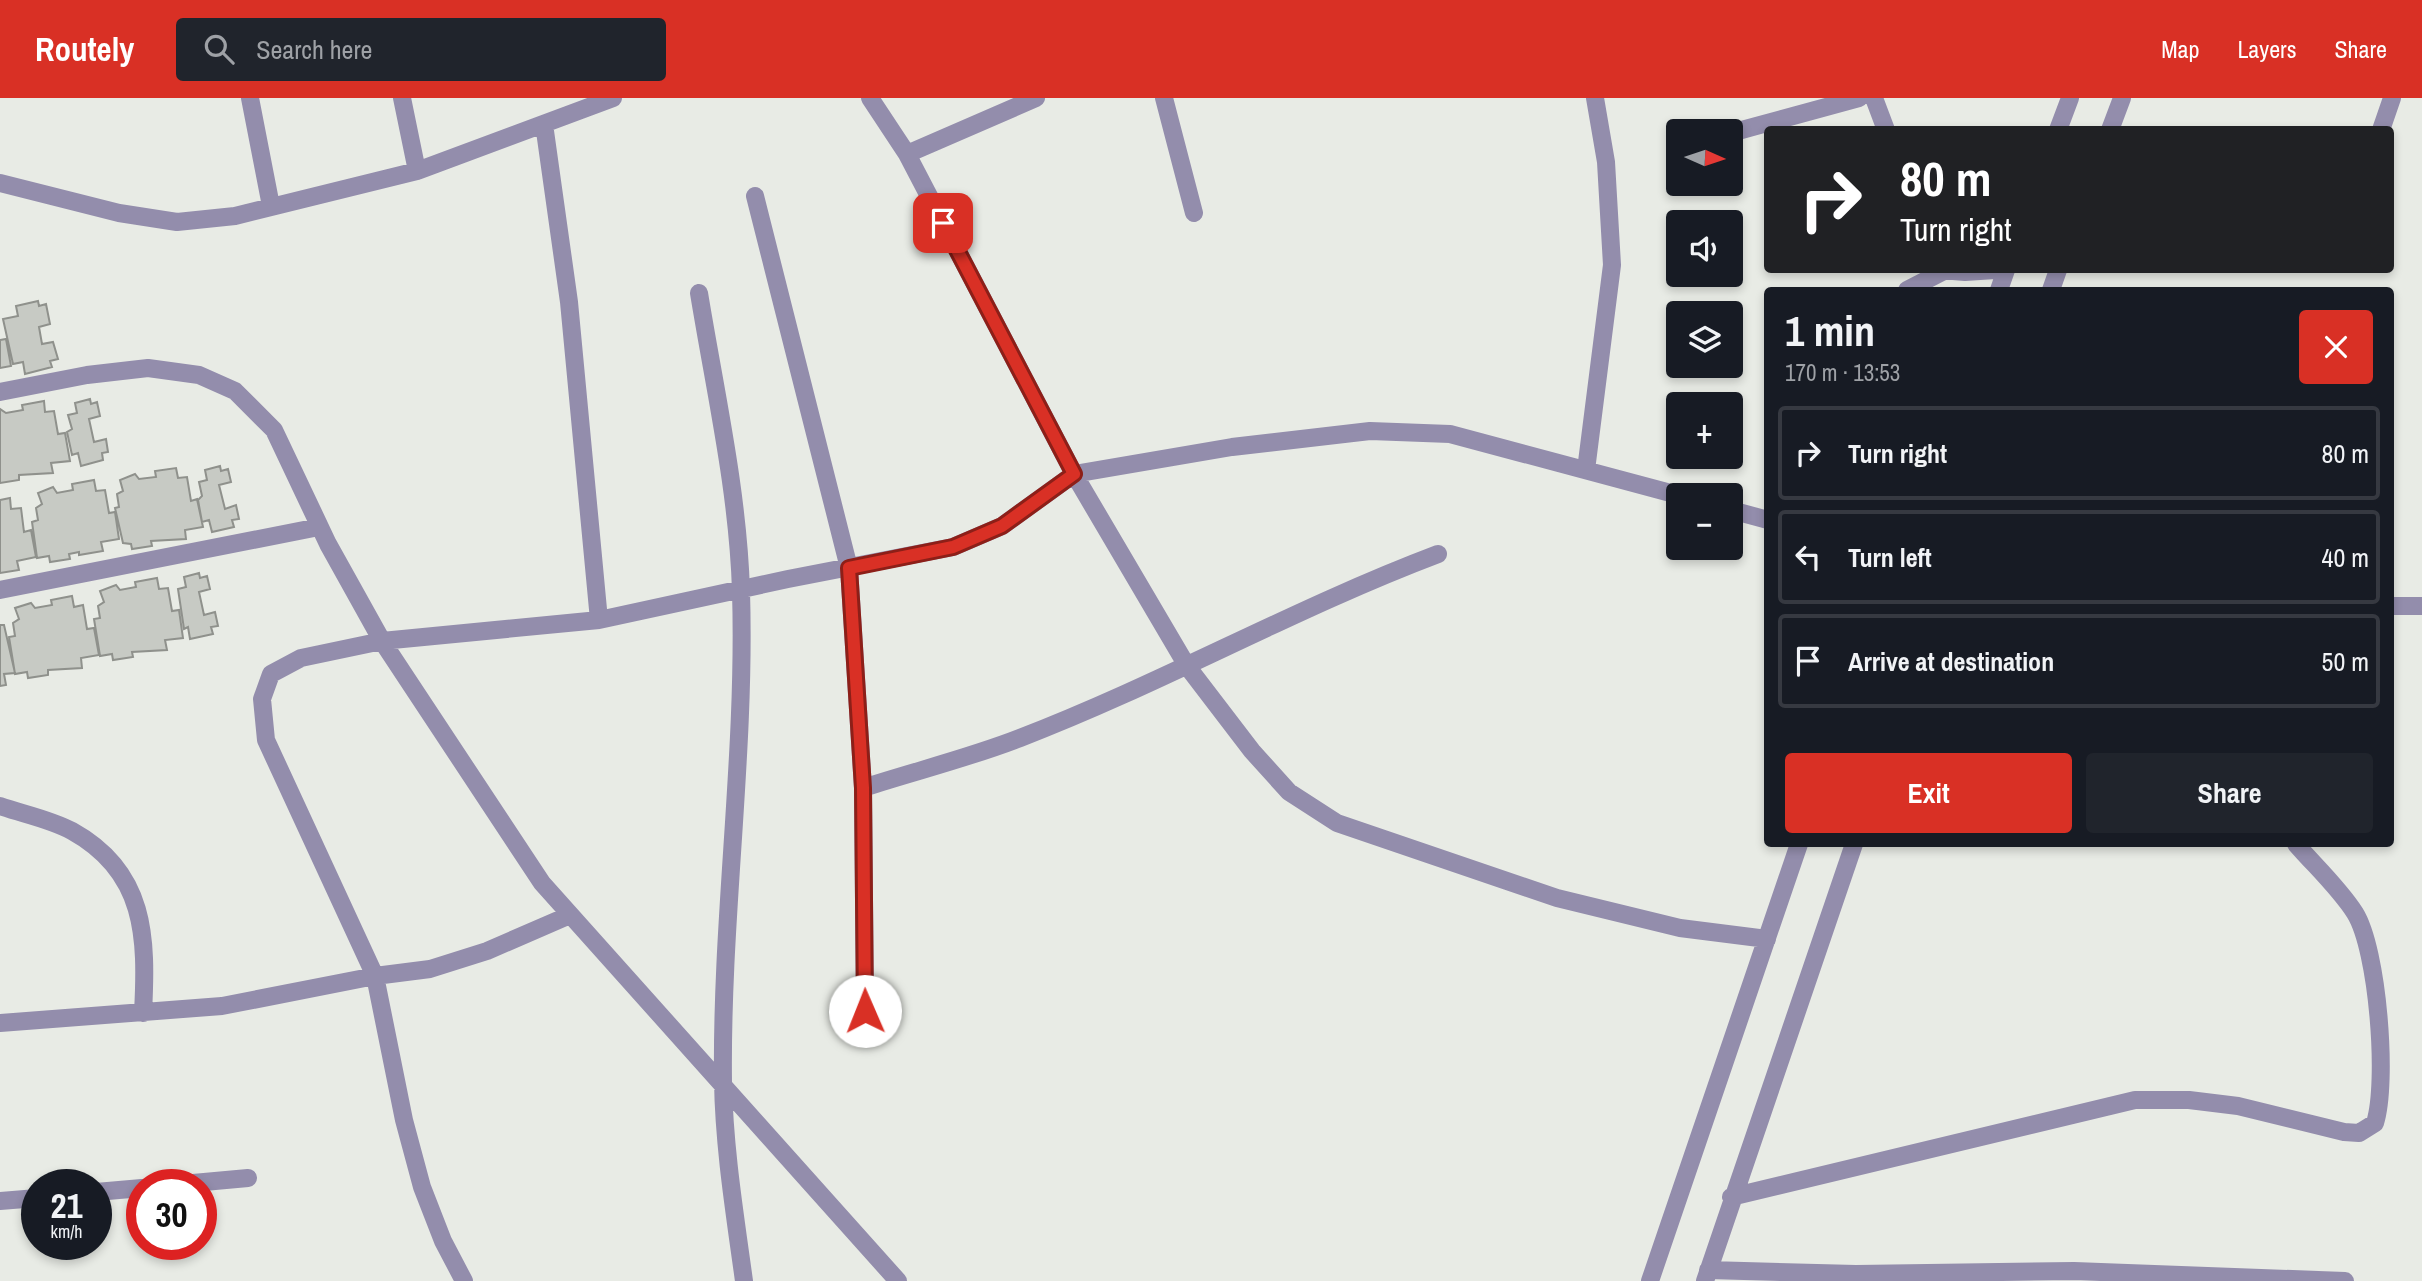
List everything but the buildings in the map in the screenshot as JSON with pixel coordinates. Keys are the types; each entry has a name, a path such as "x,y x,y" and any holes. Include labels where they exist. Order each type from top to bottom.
{"street":[{"path":"250,98 271,206"},
{"path":"402,98 417,171"},
{"path":"0,183 119,213 177,222 234,216 417,171 613,98"},
{"path":"870,98 908,155 1074,474 1187,666 1252,751 1289,792 1336,823 1557,898 1680,928 1767,939"},
{"path":"1164,98 1194,213"},
{"path":"1586,470 1612,265 1606,162 1595,98"},
{"path":"1743,130 1859,98"},
{"path":"1874,98 1884,126"},
{"path":"2060,126 2070,98"},
{"path":"2112,126 2122,98"},
{"path":"2382,126 2392,98"},
{"path":"908,155 1026,99"},
{"path":"544,124 569,302 599,620"},
{"path":"755,196 849,568 863,788 865,1011"},
{"path":"1913,287 1938,273"},
{"path":"699,293 730,481 741,590 740,712 723,1083 732,1192 744,1281"},
{"path":"0,393 87,375 148,368 199,375 235,391 274,430 320,527 382,642 542,883 895,1279"},
{"path":"464,1281 443,1241 422,1187 404,1120 375,976 266,740 262,699 271,674 301,658 382,642 599,620 953,547 1002,526 1074,474 1232,447 1370,431 1410,430 1450,434 1666,492"},
{"path":"1743,513 1764,519"},
{"path":"0,590 320,527"},
{"path":"863,788 1019,738 1187,666 1352,587 1438,554"},
{"path":"2394,606 2422,606"},
{"path":"0,806 70,830 106,854 136,897 146,955 143,1013"},
{"path":"1650,1281 1798,847"},
{"path":"1853,847 1706,1275 2074,1270 2345,1281"},
{"path":"1731,1197 2135,1100 2189,1100 2238,1106 2344,1132 2359,1133 2375,1123 2381,1106 2382,1076 2373,972 2366,942 2355,914 2299,847"},
{"path":"0,1023 222,1006 442,965 487,951 570,915"},
{"path":"217,1181 248,1178"},
{"path":"0,1201 21,1199"}],"route":[{"path":"865,1011 863,788 849,568 953,547 1002,526 1074,474 943,223"}]}
